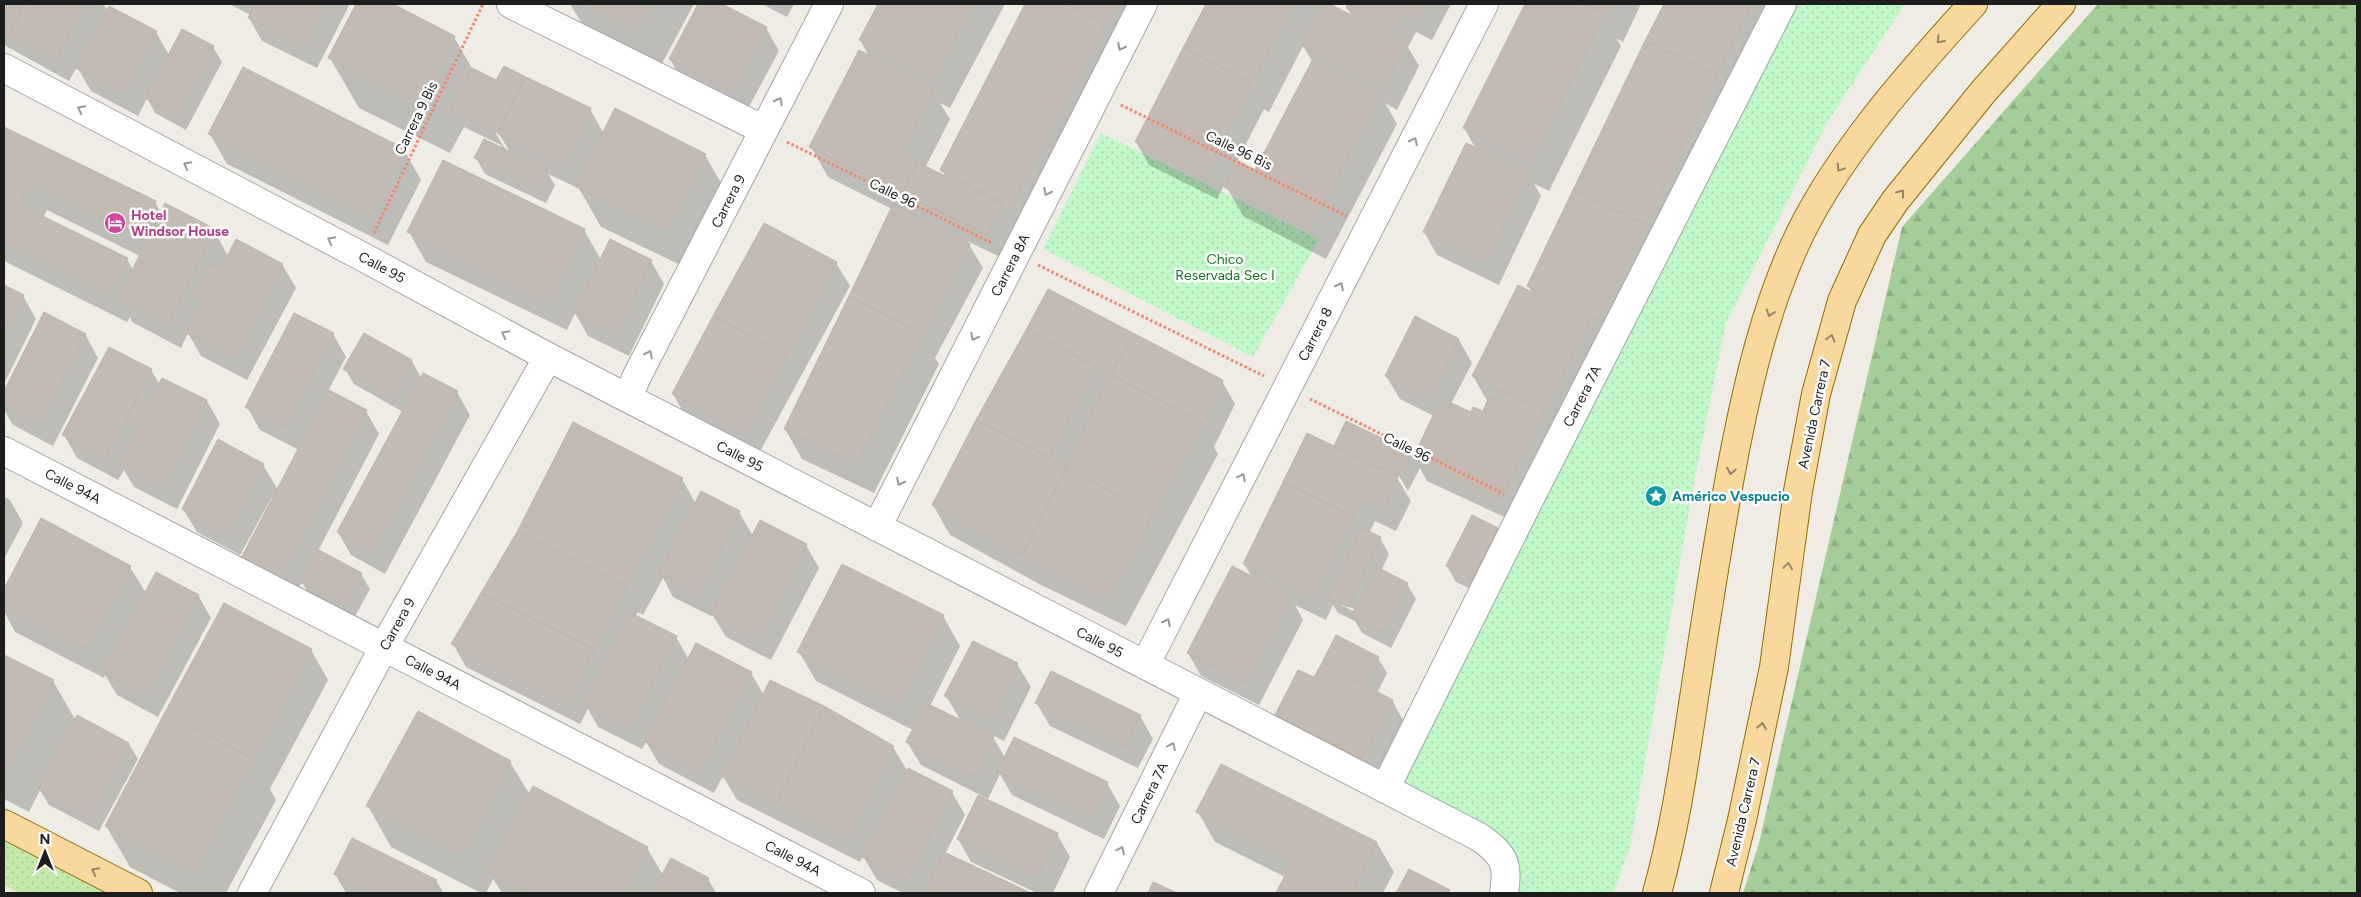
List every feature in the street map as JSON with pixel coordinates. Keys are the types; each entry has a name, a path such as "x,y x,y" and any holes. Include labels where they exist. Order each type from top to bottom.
{"main road":[{"path":"1657,893 1678,809 1728,483 1746,394 1761,338 1779,286 1793,249 1814,208 1841,166 1923,59 1973,4"},
{"name":"Avenida Carrera 7","path":"1724,893 1742,820 1774,667 1798,491 1816,394 1842,301 1872,235 1895,201 1983,92 2061,4"},
{"path":"4,824 138,893"}],"street":[{"path":"511,4 764,130"},
{"name":"Carrera 9","path":"628,398 636,378 829,4"},
{"name":"Carrera 8A","path":"877,527 1143,4"},
{"name":"Carrera 8","path":"1145,665 1277,383 1370,227 1484,4"},
{"name":"Carrera 7A","path":"1385,789 1526,506 1782,4"},
{"name":"Calle 95","path":"4,68 363,257 548,357 1479,837 1494,847 1504,861 1507,878 1504,893"},
{"name":"Carrera 9","path":"252,893 384,647 548,357"},
{"name":"Calle 94A","path":"4,451 861,893"},
{"name":"Carrera 7A","path":"1100,893 1198,693"}],"path":[{"name":"Carrera 9 Bis","path":"373,234 484,4"},
{"name":"Calle 96 Bis","path":"1098,93 1370,227"},
{"name":"Calle 96","path":"764,130 1526,506"}],"green space":[{"path":"1782,4 1905,4 1828,121 1726,323 1695,477 1630,847 1613,893 1504,893 1505,861 1385,789"},
{"path":"2098,4 2357,4 2357,893 1743,893 1759,843 1902,227"},
{"name":"Chico Reservada Sec I","path":"1101,133 1319,239 1253,357 1043,249"},
{"path":"4,839 107,893 19,893 4,885"}],"building":[{"path":"4,4 25,4 10,34 4,30"},
{"path":"25,4 85,4 56,59 10,34"},
{"path":"255,4 326,4 303,46 248,18"},
{"path":"356,4 393,4 455,36 421,104 328,58"},
{"path":"589,4 649,4 637,28"},
{"path":"698,4 722,4 767,27 732,92 669,59"},
{"path":"878,4 973,4 933,79 859,40"},
{"path":"1025,4 1066,4 1105,23 1011,206 940,170"},
{"path":"1066,4 1115,4 1105,23"},
{"path":"1206,4 1293,4 1252,83 1183,48"},
{"path":"1323,4 1329,4 1407,42 1384,87 1302,46"},
{"path":"1348,4 1426,4 1419,18 1403,9 1392,31 1346,8"},
{"path":"1525,4 1581,4 1604,15 1531,162 1463,128"},
{"path":"1587,4 1610,4 1606,13"},
{"path":"1664,4 1752,4 1717,75 1645,41"},
{"path":"109,6 157,31 124,93 76,68"},
{"path":"182,29 214,46 177,115 145,98"},
{"path":"1645,41 1717,75 1645,224 1573,190"},
{"path":"1183,48 1252,83 1204,177 1135,142"},
{"path":"859,50 934,89 900,154 917,162 902,193 809,147"},
{"path":"1313,59 1381,94 1309,230 1224,187 1238,161 1255,170"},
{"path":"504,66 526,77 497,133 450,110 472,68 496,80"},
{"path":"243,67 405,149 370,216 208,134"},
{"path":"526,77 591,108 563,165 498,134"},
{"path":"615,108 706,154 666,229 576,187"},
{"path":"4,127 156,201 139,235 30,181 18,204 128,258 110,293 4,241"},
{"path":"484,139 547,169 537,188 474,158"},
{"path":"1466,143 1529,172 1486,262 1423,232"},
{"path":"443,160 585,229 550,301 407,232"},
{"path":"917,162 1002,204 987,235 902,193"},
{"path":"1573,190 1645,224 1598,320 1527,286"},
{"path":"165,203 215,229 168,325 118,299"},
{"path":"893,204 970,244 922,334 849,296"},
{"path":"764,223 837,262 787,355 713,316"},
{"path":"236,239 283,264 234,358 186,333 203,301 193,296 209,264 220,270"},
{"path":"610,239 652,260 616,334 574,313"},
{"path":"4,285 24,295 4,335"},
{"path":"1518,285 1590,322 1544,410 1472,376"},
{"path":"1048,289 1135,334 1110,374 1026,330"},
{"path":"849,296 922,334 856,464 784,429"},
{"path":"44,312 86,334 40,423 4,405 4,391"},
{"path":"294,313 334,333 285,427 245,407"},
{"path":"713,316 787,355 745,432 672,394"},
{"path":"1415,316 1459,339 1430,398 1385,376"},
{"path":"1026,330 1096,366 1049,457 976,420"},
{"path":"364,333 412,360 392,396 343,369"},
{"path":"1135,334 1223,380 1202,423 1110,374"},
{"path":"109,347 152,369 105,458 62,435"},
{"path":"423,373 458,391 372,551 337,532"},
{"path":"1110,374 1202,423 1153,515 1066,467"},
{"path":"162,378 207,400 164,486 119,464 137,428 125,421 137,397 149,404"},
{"path":"1499,389 1544,410 1501,499 1413,458 1436,409 1446,413 1451,403 1471,412 1473,407 1483,411 1489,397 1495,400"},
{"path":"329,390 367,410 279,578 241,558"},
{"path":"976,420 1066,467 1023,555 932,505"},
{"path":"1346,421 1411,452 1398,477 1334,446"},
{"path":"573,422 683,478 626,586 517,532"},
{"path":"1307,433 1398,477 1383,509 1362,499 1353,516 1283,482"},
{"path":"218,439 264,464 227,533 182,509"},
{"path":"1066,467 1153,515 1109,597 1023,555"},
{"path":"1283,482 1353,516 1312,598 1243,564"},
{"path":"701,491 740,511 698,594 659,574"},
{"path":"1472,515 1498,528 1472,579 1446,566"},
{"path":"41,518 131,566 86,649 4,606 4,589"},
{"path":"760,520 807,544 758,638 711,614"},
{"path":"1362,528 1381,537 1348,607 1328,598"},
{"path":"517,532 626,586 594,649 481,593"},
{"path":"317,549 362,573 344,605 300,582"},
{"path":"842,564 944,615 900,703 797,652"},
{"path":"1232,566 1291,596 1246,683 1187,653"},
{"path":"1377,567 1408,583 1382,633 1351,618"},
{"path":"156,572 199,595 145,695 102,672"},
{"path":"481,593 594,649 566,702 451,644"},
{"path":"224,603 312,649 253,759 165,712"},
{"path":"631,613 677,636 629,727 583,704"},
{"path":"1336,635 1379,657 1364,685 1322,663"},
{"path":"973,641 1018,663 990,719 944,696"},
{"path":"696,643 752,672 700,770 644,741"},
{"path":"4,655 54,680 5,773 4,772"},
{"path":"1322,663 1393,700 1362,759 1275,715 1298,670 1314,677"},
{"path":"1051,671 1141,715 1125,746 1035,703"},
{"path":"770,680 824,706 776,803 722,777"},
{"path":"926,703 994,736 974,776 906,742"},
{"path":"824,706 894,746 846,839 776,803"},
{"path":"418,711 511,761 461,855 366,806"},
{"path":"165,712 253,759 193,872 105,826"},
{"path":"77,715 129,743 112,775 60,747"},
{"path":"1014,737 1108,782 1091,817 997,772"},
{"path":"60,747 112,775 90,817 38,789"},
{"path":"1221,764 1377,842 1352,893 1276,893 1293,860 1196,812"},
{"path":"908,768 953,791 907,880 862,857"},
{"path":"533,786 648,847 623,893 530,893 487,871"},
{"path":"978,795 1058,833 1037,877 957,839"},
{"path":"352,838 437,880 430,893 372,893 334,874"},
{"path":"944,852 1031,893 924,893"},
{"path":"671,858 709,878 700,893 652,893"},
{"path":"1409,869 1450,890 1449,893 1396,893"},
{"path":"1153,882 1177,893 1148,893"}],"place":[{"name":"Hotel Windsor House","path":"115,223"},
{"name":"Américo Vespucio","path":"1656,496"}]}
